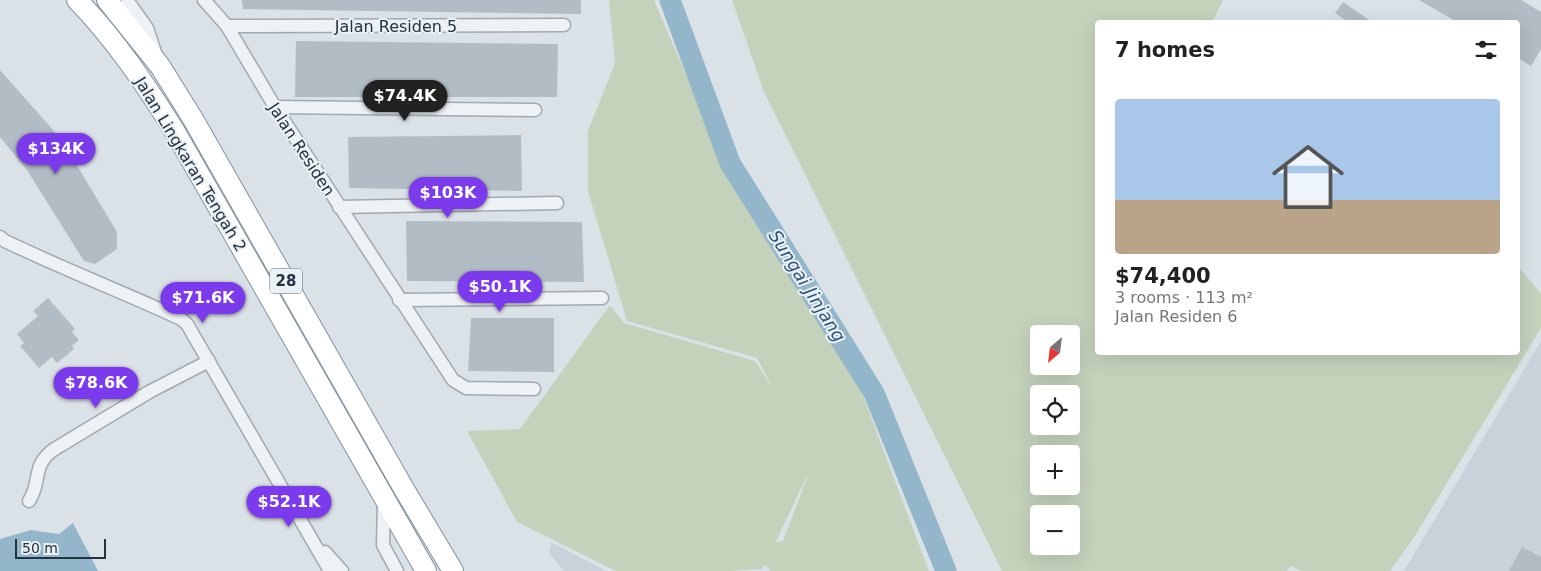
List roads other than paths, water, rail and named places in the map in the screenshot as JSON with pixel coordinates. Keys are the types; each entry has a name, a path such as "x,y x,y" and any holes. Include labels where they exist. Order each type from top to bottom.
{"highway":[{"name":"Jalan Lingkaran Tengah 2","path":"77,0 123,53 160,108 426,571"},
{"name":"Jalan Lingkaran Tengah 2","path":"107,0 160,66 193,119 404,489 453,571"}],"street":[{"path":"127,0 147,28 160,66"},
{"name":"Jalan Residen","path":"204,0 227,26 275,108 338,207 453,380 466,388 534,389"},
{"name":"Jalan Residen 5","path":"227,26 564,26"},
{"path":"275,108 535,110"},
{"path":"338,207 557,203"},
{"path":"0,237 54,264 181,319 191,329 330,571"},
{"path":"399,300 602,298"},
{"path":"29,501 35,492 38,467 43,457 149,392 209,361"},
{"path":"384,499 383,545 397,571"},
{"path":"307,531 342,571"}],"water":[{"path":"73,523 98,571 0,571 0,539 31,530 59,534"}],"waterway":[{"name":"Sungai Jinjang","path":"670,0 730,163 874,393 946,571"}]}
